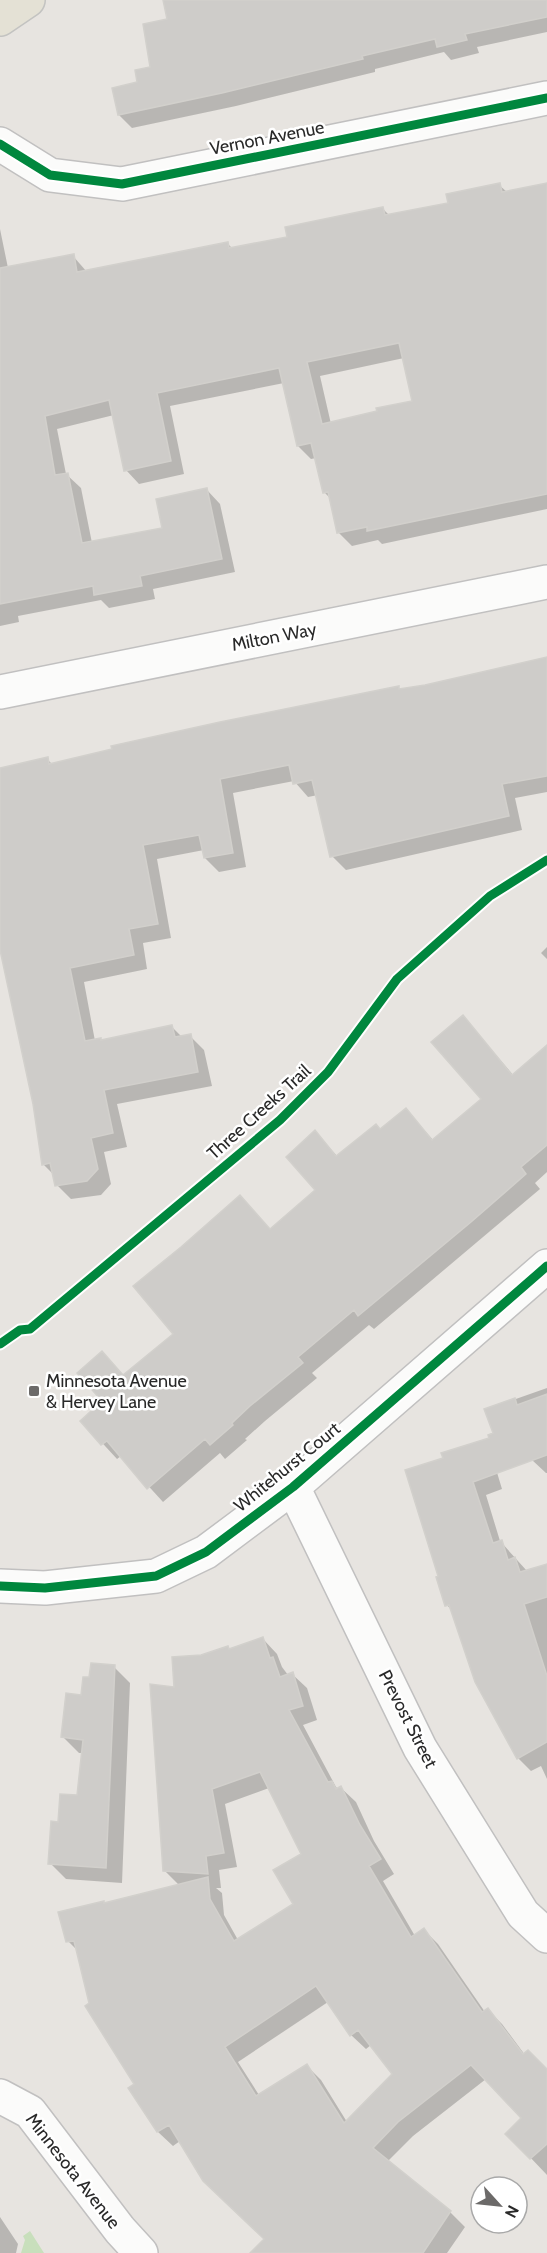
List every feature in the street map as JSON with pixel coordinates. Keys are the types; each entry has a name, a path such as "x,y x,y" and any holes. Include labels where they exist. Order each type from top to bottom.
{"main road":[{"path":"0,19 28,0"}],"street":[{"name":"Vernon Avenue","path":"0,144 50,175 122,184 547,98"},
{"name":"Milton Way","path":"0,693 547,582"},
{"name":"Whitehurst Court","path":"0,1586 45,1588 156,1576 206,1552 293,1487 547,1266"},
{"name":"Prevost Street","path":"293,1487 420,1748 523,1914 547,1936"},
{"name":"Minnesota Avenue","path":"0,2096 30,2112 120,2230 141,2253"}],"green space":[{"path":"30,2231 44,2253 21,2253 25,2240 23,2236"}],"building":[{"path":"163,0 547,0 547,17 465,34 467,40 437,47 435,39 222,93 118,115 112,88 137,82 135,70 150,67 143,24 167,19"},
{"path":"500,183 502,192 547,183 547,494 367,531 367,527 337,533 328,492 323,493 311,443 297,446 279,368 157,393 171,461 124,471 109,400 45,416 55,475 68,473 82,543 162,528 156,499 207,488 222,559 140,576 142,586 94,595 93,586 0,604 0,268 74,254 77,272 228,242 229,248 287,237 285,227 383,207 385,215 448,203 446,194","holes":["399,343 412,401 376,408 377,411 322,424 307,362"]},
{"path":"547,657 547,776 502,784 509,816 330,857 312,780 293,784 289,765 220,779 233,853 204,858 199,835 143,845 158,924 129,929 134,955 70,968 85,1041 101,1038 101,1040 172,1025 175,1037 191,1034 198,1072 104,1090 113,1133 91,1138 98,1169 87,1181 55,1186 50,1163 42,1165 33,1104 0,950 0,768 48,757 49,764 112,749 111,746 220,722 399,686 399,689 425,685"},
{"path":"463,1015 512,1075 547,1045 547,1145 521,1167 526,1174 471,1222 358,1316 354,1310 298,1357 303,1363 250,1406 210,1445 205,1439 147,1489 107,1441 101,1445 80,1421 102,1401 77,1373 102,1351 123,1375 173,1334 133,1286 240,1195 270,1229 315,1190 286,1157 315,1130 336,1156 376,1124 380,1129 406,1108 432,1140 481,1099 431,1042"},
{"path":"547,1394 547,1455 473,1482 493,1543 502,1540 508,1560 515,1557 520,1572 547,1564 547,1597 524,1604 547,1676 547,1742 517,1759 475,1682 449,1605 445,1606 405,1470 443,1458 441,1453 489,1438 488,1435 493,1433 484,1409 515,1398 517,1405"},
{"path":"263,1637 280,1677 293,1672 303,1706 289,1710 328,1782 332,1781 336,1789 341,1786 360,1825 381,1859 369,1866 411,1937 424,1928 482,2012 488,2008 523,2054 528,2050 547,2069 547,2144 530,2159 505,2134 521,2118 471,2065 398,2122 373,2148 451,2211 423,2253 250,2253 264,2239 203,2181 169,2125 157,2132 128,2088 134,2084 85,2006 89,2003 74,1941 66,1942 58,1912 208,1877 210,1899 234,1941 293,1904 273,1870 301,1854 260,1772 212,1789 224,1853 206,1856 208,1874 163,1871 150,1684 174,1687 172,1657 201,1655 228,1646 229,1649","holes":["316,1986 350,2036 358,2030 392,2074 344,2123 307,2064 256,2096 225,2047"]},
{"path":"91,1663 115,1665 106,1868 48,1864 51,1821 58,1822 60,1794 77,1795 83,1740 61,1737 66,1693 81,1695 83,1677 89,1677"}],"cycle path":[{"path":"0,144 50,175 122,184 547,98"},
{"name":"Three Creeks Trail","path":"0,1344 20,1330 30,1329 280,1120 328,1072 397,979 490,896 547,860"},
{"path":"0,1586 45,1588 156,1576 206,1552 293,1487 547,1266"}],"place":[{"name":"Minnesota Avenue & Hervey Lane","path":"34,1391"}]}
